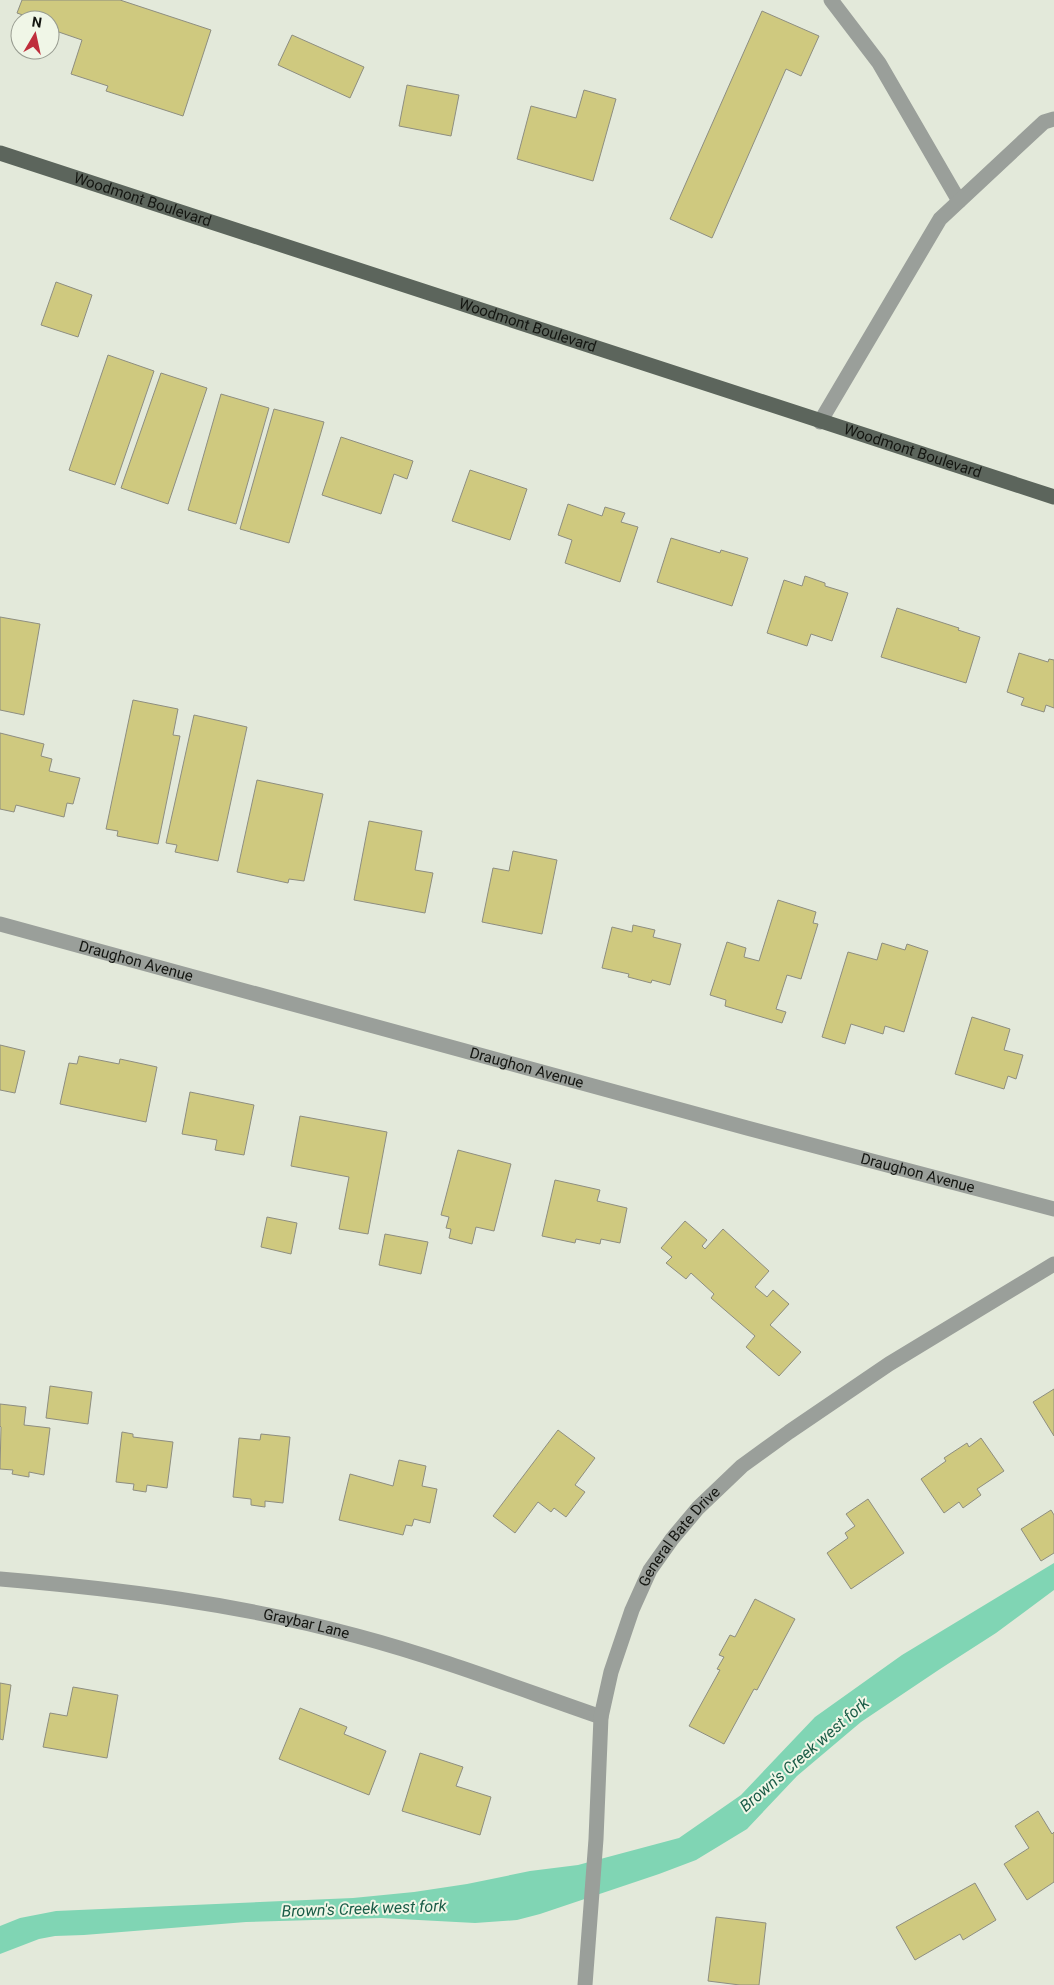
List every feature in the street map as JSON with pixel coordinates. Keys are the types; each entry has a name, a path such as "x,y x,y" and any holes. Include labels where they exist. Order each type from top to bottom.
{"main road":[{"name":"Woodmont Boulevard","path":"0,153 1054,497"}],"street":[{"path":"831,0 879,63 959,202"},
{"path":"820,422 940,219 1044,122 1054,119"},
{"name":"Draughon Avenue","path":"0,924 728,1123 1054,1209"},
{"name":"General Bate Drive","path":"585,1985 596,1839 601,1717 611,1672 632,1610 650,1570 672,1539 698,1508 742,1466 788,1432 889,1364 1054,1264"},
{"name":"Graybar Lane","path":"0,1578 158,1597 261,1614 356,1635 427,1656 601,1717"}],"water":[{"name":"Brown's Creek west fork","path":"1054,1563 1054,1590 996,1633 861,1722 797,1776 747,1829 696,1860 659,1874 517,1920 475,1923 381,1918 246,1922 55,1936 39,1939 0,1954 0,1926 20,1918 56,1911 353,1898 414,1892 467,1884 530,1871 578,1865 679,1838 741,1795 815,1717 902,1655"}],"building":[{"path":"22,0 120,0 211,30 183,116 106,91 108,86 71,74 82,40 60,32 60,10 18,10"},
{"path":"762,11 819,36 801,76 786,69 712,238 670,219"},
{"path":"292,35 364,67 350,98 278,65"},
{"path":"407,85 459,95 451,136 399,126"},
{"path":"584,90 616,99 593,181 517,159 531,106 576,118"},
{"path":"56,282 92,295 78,337 41,325"},
{"path":"108,355 154,371 115,485 69,470"},
{"path":"161,373 207,388 168,504 121,488"},
{"path":"221,394 269,408 236,524 188,510"},
{"path":"274,409 324,422 289,543 240,529"},
{"path":"341,437 413,461 407,479 394,474 381,514 322,495"},
{"path":"470,470 527,489 510,540 452,521"},
{"path":"568,504 602,516 605,507 625,513 621,522 638,527 620,582 565,563 572,540 558,535"},
{"path":"671,538 720,553 721,550 748,558 732,606 657,582"},
{"path":"805,576 825,583 825,586 848,593 832,641 811,634 807,646 767,633 784,580 802,586"},
{"path":"897,608 959,628 958,630 980,637 966,683 881,657"},
{"path":"0,617 40,624 24,715 0,710"},
{"path":"1019,653 1048,662 1049,659 1054,660 1054,708 1046,705 1044,712 1021,705 1024,698 1007,692"},
{"path":"133,700 178,709 173,735 180,736 158,844 117,836 118,831 106,829"},
{"path":"194,715 247,727 218,861 175,852 177,845 166,843"},
{"path":"0,733 44,744 41,756 52,759 49,771 80,778 73,804 67,803 64,817 16,805 14,812 0,809"},
{"path":"257,780 323,794 304,881 289,879 288,883 237,872"},
{"path":"369,821 422,831 415,870 433,873 425,913 354,900"},
{"path":"513,851 557,860 542,934 482,922 493,868 509,871"},
{"path":"778,900 816,912 813,923 818,924 801,979 787,975 776,1009 786,1012 782,1023 725,1006 726,1000 710,995 727,942 746,948 744,957 759,961"},
{"path":"633,925 655,930 653,937 681,944 670,985 652,980 651,983 628,977 629,974 602,968 612,927 632,932"},
{"path":"882,943 905,950 907,944 928,951 904,1032 885,1026 883,1034 851,1024 845,1044 822,1037 848,952 877,960"},
{"path":"972,1017 1010,1029 1004,1050 1023,1055 1016,1079 1008,1076 1004,1089 955,1074"},
{"path":"0,1045 25,1051 15,1093 0,1090"},
{"path":"79,1056 119,1064 120,1059 157,1067 146,1122 60,1104 69,1063 77,1064"},
{"path":"190,1092 254,1105 244,1155 215,1150 217,1140 182,1134"},
{"path":"300,1116 387,1132 368,1234 339,1229 349,1177 291,1166"},
{"path":"458,1150 511,1164 494,1231 476,1227 472,1244 449,1238 451,1229 446,1228 449,1217 441,1215"},
{"path":"555,1180 600,1190 597,1201 627,1208 620,1243 601,1239 600,1244 576,1239 575,1243 542,1236"},
{"path":"267,1217 297,1223 291,1254 261,1247"},
{"path":"685,1221 707,1240 702,1246 705,1249 723,1229 769,1271 755,1287 767,1297 773,1290 789,1304 770,1325 801,1352 779,1376 746,1347 755,1336 711,1298 714,1294 691,1273 686,1279 666,1263 672,1257 661,1248"},
{"path":"385,1234 428,1242 421,1274 379,1265"},
{"path":"50,1386 92,1392 88,1424 46,1418"},
{"path":"1054,1389 1054,1436 1033,1402"},
{"path":"0,1404 26,1407 24,1425 50,1428 44,1475 29,1472 29,1477 12,1474 13,1470 0,1469"},
{"path":"558,1430 595,1458 575,1485 585,1492 566,1517 554,1508 551,1512 538,1502 515,1533 493,1516"},
{"path":"122,1432 133,1434 133,1437 173,1442 167,1488 147,1485 146,1492 133,1490 134,1484 116,1482"},
{"path":"261,1434 290,1437 283,1503 265,1501 265,1507 251,1505 251,1499 233,1497 239,1438 260,1440"},
{"path":"981,1438 1004,1471 977,1489 981,1495 963,1508 959,1502 944,1513 921,1479 946,1461 944,1458 967,1443 969,1447"},
{"path":"399,1460 426,1466 422,1486 437,1489 430,1523 414,1519 412,1526 406,1525 403,1535 339,1520 350,1474 393,1486"},
{"path":"868,1499 904,1553 851,1589 827,1553 848,1538 845,1533 855,1526 846,1514"},
{"path":"1051,1510 1054,1515 1054,1553 1041,1561 1021,1529"},
{"path":"755,1599 795,1619 757,1690 754,1689 724,1744 689,1726 720,1670 717,1669 724,1657 719,1655 730,1635 735,1637"},
{"path":"0,1683 11,1685 3,1740 0,1739"},
{"path":"73,1687 118,1695 107,1758 43,1747 50,1713 67,1716"},
{"path":"300,1708 347,1727 344,1734 386,1751 369,1795 279,1759"},
{"path":"420,1753 463,1767 456,1786 491,1797 480,1835 402,1811"},
{"path":"1038,1811 1052,1834 1054,1832 1054,1882 1027,1900 1004,1864 1029,1848 1015,1826"},
{"path":"975,1883 996,1920 963,1940 960,1934 915,1960 896,1927"},
{"path":"716,1917 766,1923 759,1985 708,1981"}]}
